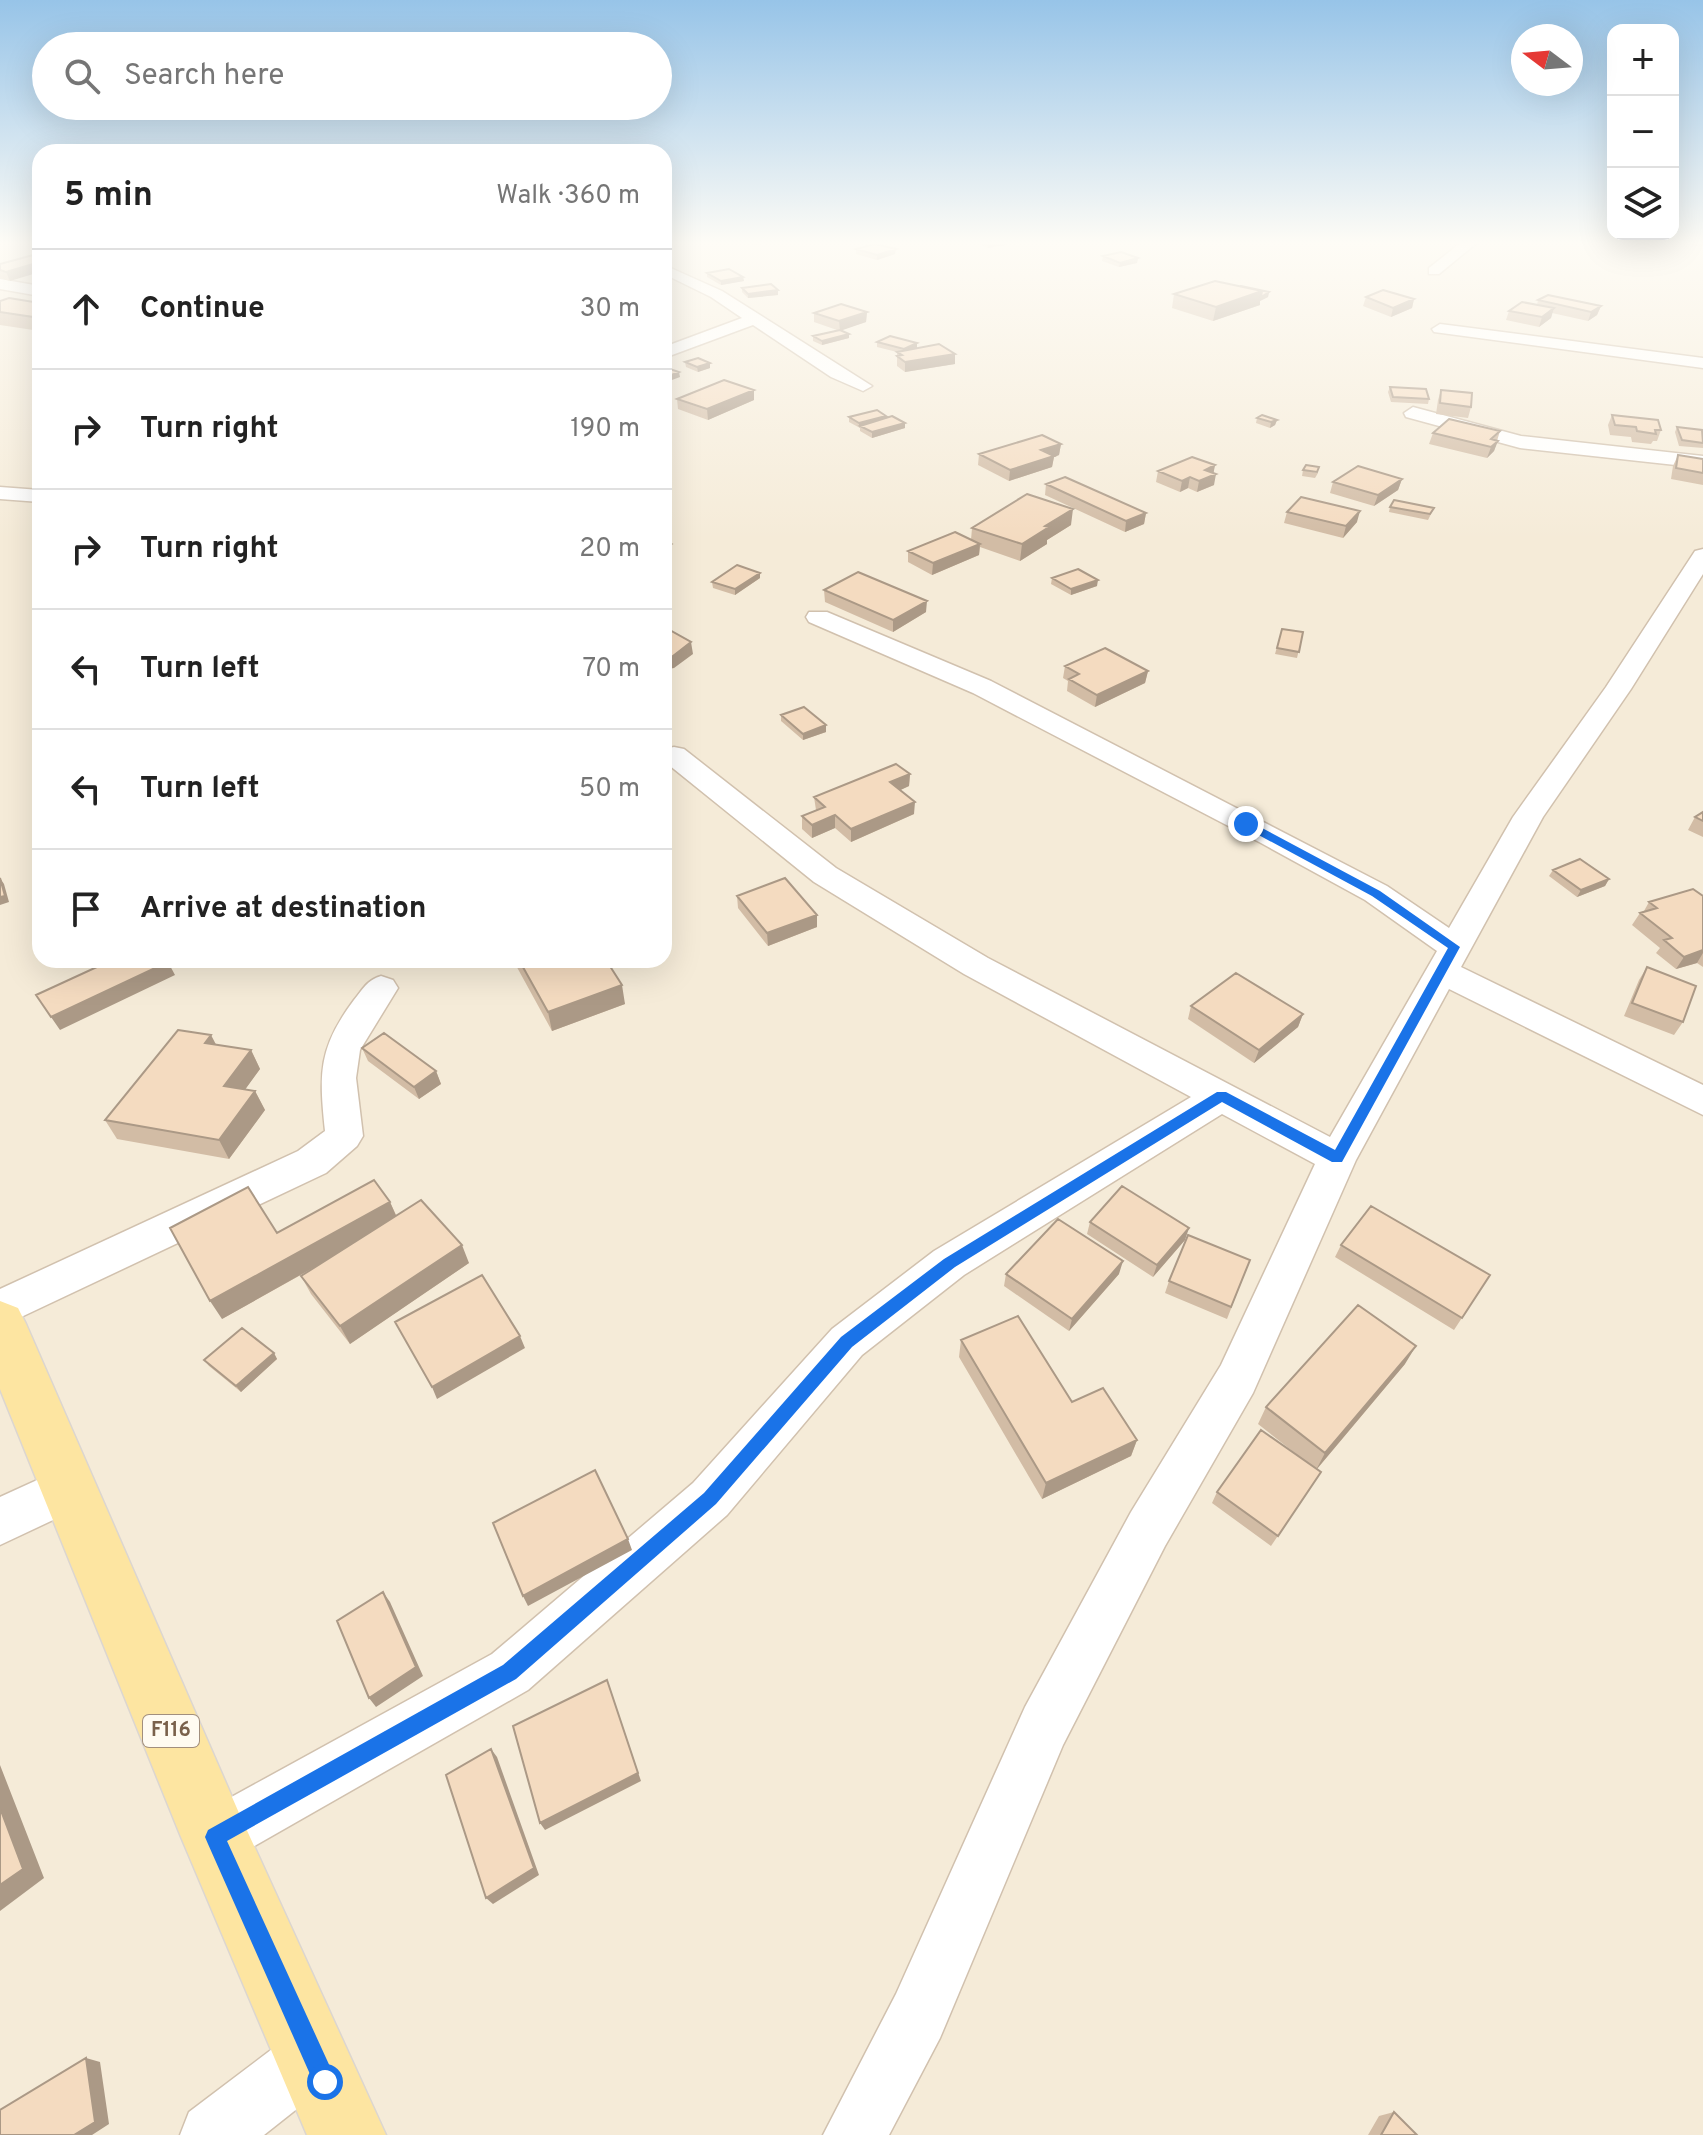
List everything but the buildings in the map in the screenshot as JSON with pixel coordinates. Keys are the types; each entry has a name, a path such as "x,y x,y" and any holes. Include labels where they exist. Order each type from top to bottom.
{"main road":[{"name":"F116","path":"0,1324 215,1837 347,2135"}],"street":[{"path":"672,350 697,341"},
{"path":"788,341 832,372 863,386"},
{"path":"1530,341 1703,363"},
{"path":"1413,413 1520,442 1703,462"},
{"path":"0,493 32,495"},
{"path":"855,2135 918,2016 1044,1726 1148,1529 1237,1379 1337,1158 1528,817 1626,676 1703,556"},
{"path":"818,617 982,687 1376,893 1448,959 1703,1101"},
{"path":"674,755 825,875 976,966 1337,1158"},
{"path":"0,1309 312,1162 334,1147 344,1136 339,1085 340,1057 354,1028 381,988"},
{"path":"215,1837 510,1672 710,1499 847,1342 949,1263 1222,1096"},
{"path":"0,1522 70,1488"},
{"path":"212,2135 314,2056"}],"shaded area":[{"path":"0,341 32,341 32,968 672,968 672,341 1703,341 1703,2135 0,2135"}],"route":[{"path":"325,2082 215,1837 510,1672 710,1499 847,1342 949,1263 1222,1096 1337,1158 1454,947 1376,893 1246,824"}]}
